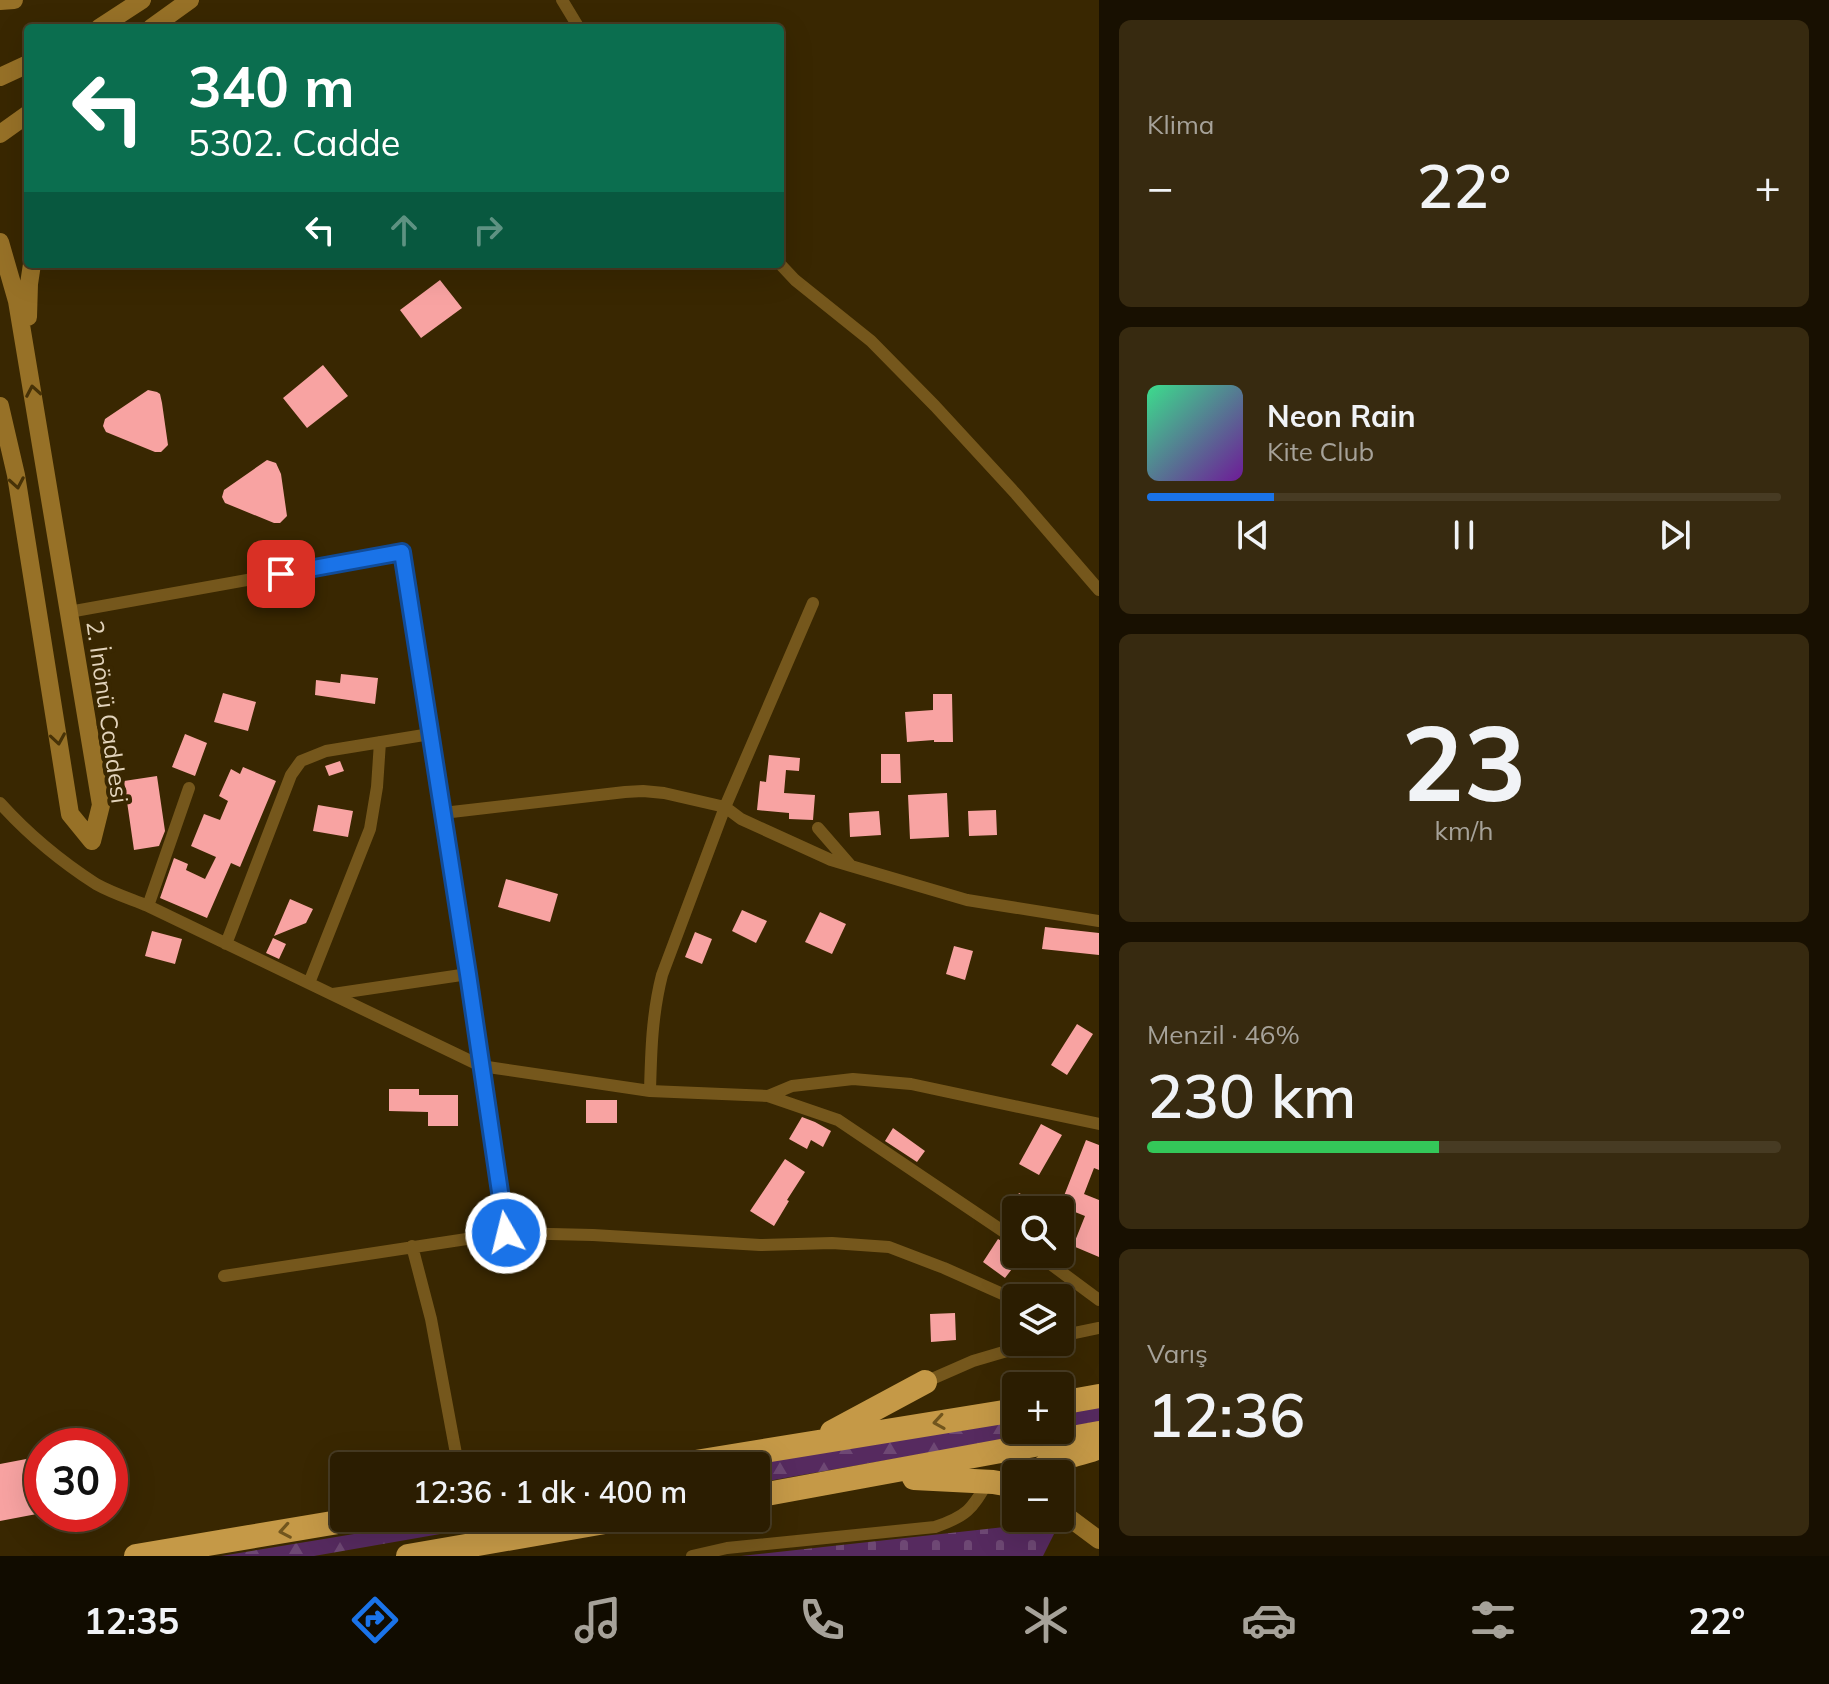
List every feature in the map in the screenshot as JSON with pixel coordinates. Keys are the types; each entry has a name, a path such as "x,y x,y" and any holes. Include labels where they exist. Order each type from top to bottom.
{"highway":[{"path":"815,1442 925,1382"},
{"path":"1074,1400 1099,1396"},
{"path":"755,1452 1002,1412"},
{"path":"770,1493 1099,1433"},
{"path":"1060,1460 1099,1447"},
{"path":"856,1478 939,1478 1002,1484"},
{"path":"136,1556 330,1523"},
{"path":"408,1556 482,1550 564,1532"}],"main road":[{"path":"0,1 14,0"},
{"path":"105,24 142,0"},
{"path":"157,24 192,0"},
{"path":"168,24 192,0"},
{"path":"0,77 24,66"},
{"path":"0,134 24,117"},
{"name":"2. İnönü Caddesi","path":"0,242 17,301 101,805 92,841 70,814 16,475 0,406"},
{"path":"27,359 31,268"},
{"path":"39,618 69,612"},
{"path":"1074,1521 1099,1540"}],"street":[{"path":"562,0 577,24"},
{"path":"784,268 871,341 924,395 1099,590"},
{"path":"69,612 402,552 506,1233"},
{"path":"650,1091 651,1041 662,975 725,807 813,603"},
{"path":"226,944 295,767 301,761 326,751 430,734"},
{"path":"309,983 370,829 380,742"},
{"path":"148,906 189,788"},
{"path":"443,813 643,791 688,797 725,807 741,819 831,860 967,900 1099,921"},
{"path":"0,803 63,860 98,885 481,1066 650,1091 768,1096 838,1120 1002,1231"},
{"path":"818,828 851,866"},
{"path":"331,994 468,974"},
{"path":"768,1096 792,1086 853,1079 911,1084 1099,1124"},
{"path":"224,1276 506,1233 760,1245 832,1243 889,1247 1002,1292"},
{"path":"412,1246 431,1319 456,1452"},
{"path":"1056,1268 1099,1300"},
{"path":"1074,1332 1099,1328"},
{"path":"925,1382 1002,1352"},
{"path":"692,1556 727,1548 935,1527 958,1519 974,1505 988,1482"}],"green space":[{"path":"1099,1406 1099,1423 1074,1427 1074,1410"},
{"path":"1002,1421 1002,1440 770,1481 770,1460"},
{"path":"1002,1527 1002,1532 1055,1532 1043,1556 741,1556"},
{"path":"366,1532 452,1532 314,1556 221,1556"}],"building":[{"path":"440,280 462,308 421,338 400,310"},
{"path":"323,365 348,396 307,428 283,398"},
{"path":"148,390 160,394 162,403 168,445 161,452 106,432 103,426 105,419"},
{"path":"267,460 276,463 281,474 287,516 280,523 225,503 222,497 224,490"},
{"path":"341,674 378,678 375,704 315,695 316,680 340,683"},
{"path":"223,693 256,702 248,731 214,722"},
{"path":"933,694 952,694 953,742 907,742 905,712 933,710"},
{"path":"185,734 207,743 195,776 172,767"},
{"path":"881,754 900,754 901,783 881,783"},
{"path":"769,755 800,758 799,771 786,770 784,793 815,795 813,820 789,819 789,813 757,810 760,781 766,782"},
{"path":"340,761 344,771 329,776 325,766"},
{"path":"243,767 276,781 240,867 231,863 207,918 160,898 174,858 188,864 186,870 205,879 216,857 191,846 204,814 220,820 228,801 219,796 231,769 240,774"},
{"path":"157,776 165,831 159,846 134,850 124,781"},
{"path":"947,793 949,837 910,839 908,795"},
{"path":"318,805 353,811 348,837 313,831"},
{"path":"996,810 997,835 969,836 968,811"},
{"path":"879,811 881,835 850,837 849,813"},
{"path":"506,879 558,894 550,922 498,907"},
{"path":"290,899 313,909 306,923 274,936"},
{"path":"742,910 767,921 756,943 732,931"},
{"path":"820,912 846,924 832,954 805,942"},
{"path":"1045,927 1099,933 1099,955 1042,949"},
{"path":"152,931 182,939 175,964 145,956"},
{"path":"695,932 712,939 702,964 685,957"},
{"path":"273,938 286,944 279,959 266,953"},
{"path":"954,946 973,951 965,980 946,974"},
{"path":"1077,1024 1093,1034 1067,1075 1051,1065"},
{"path":"389,1089 419,1089 419,1095 458,1095 458,1126 428,1126 428,1112 389,1111"},
{"path":"586,1100 617,1100 617,1123 586,1123"},
{"path":"802,1117 831,1131 823,1147 811,1140 807,1149 789,1139"},
{"path":"1041,1124 1062,1135 1039,1175 1019,1164"},
{"path":"893,1128 925,1151 917,1162 885,1141"},
{"path":"1086,1140 1099,1145 1099,1170 1094,1168 1084,1194 1099,1200 1099,1257 1074,1246 1085,1216 1074,1212 1074,1196 1064,1196"},
{"path":"785,1159 805,1172 774,1226 750,1211"},
{"path":"998,1239 1002,1241 1002,1268 1013,1268 1005,1278 983,1262"},
{"path":"955,1313 956,1340 931,1342 930,1314"},
{"path":"24,1459 24,1516 0,1521 0,1464"}],"route":[{"path":"281,574 402,552 506,1233"}]}
